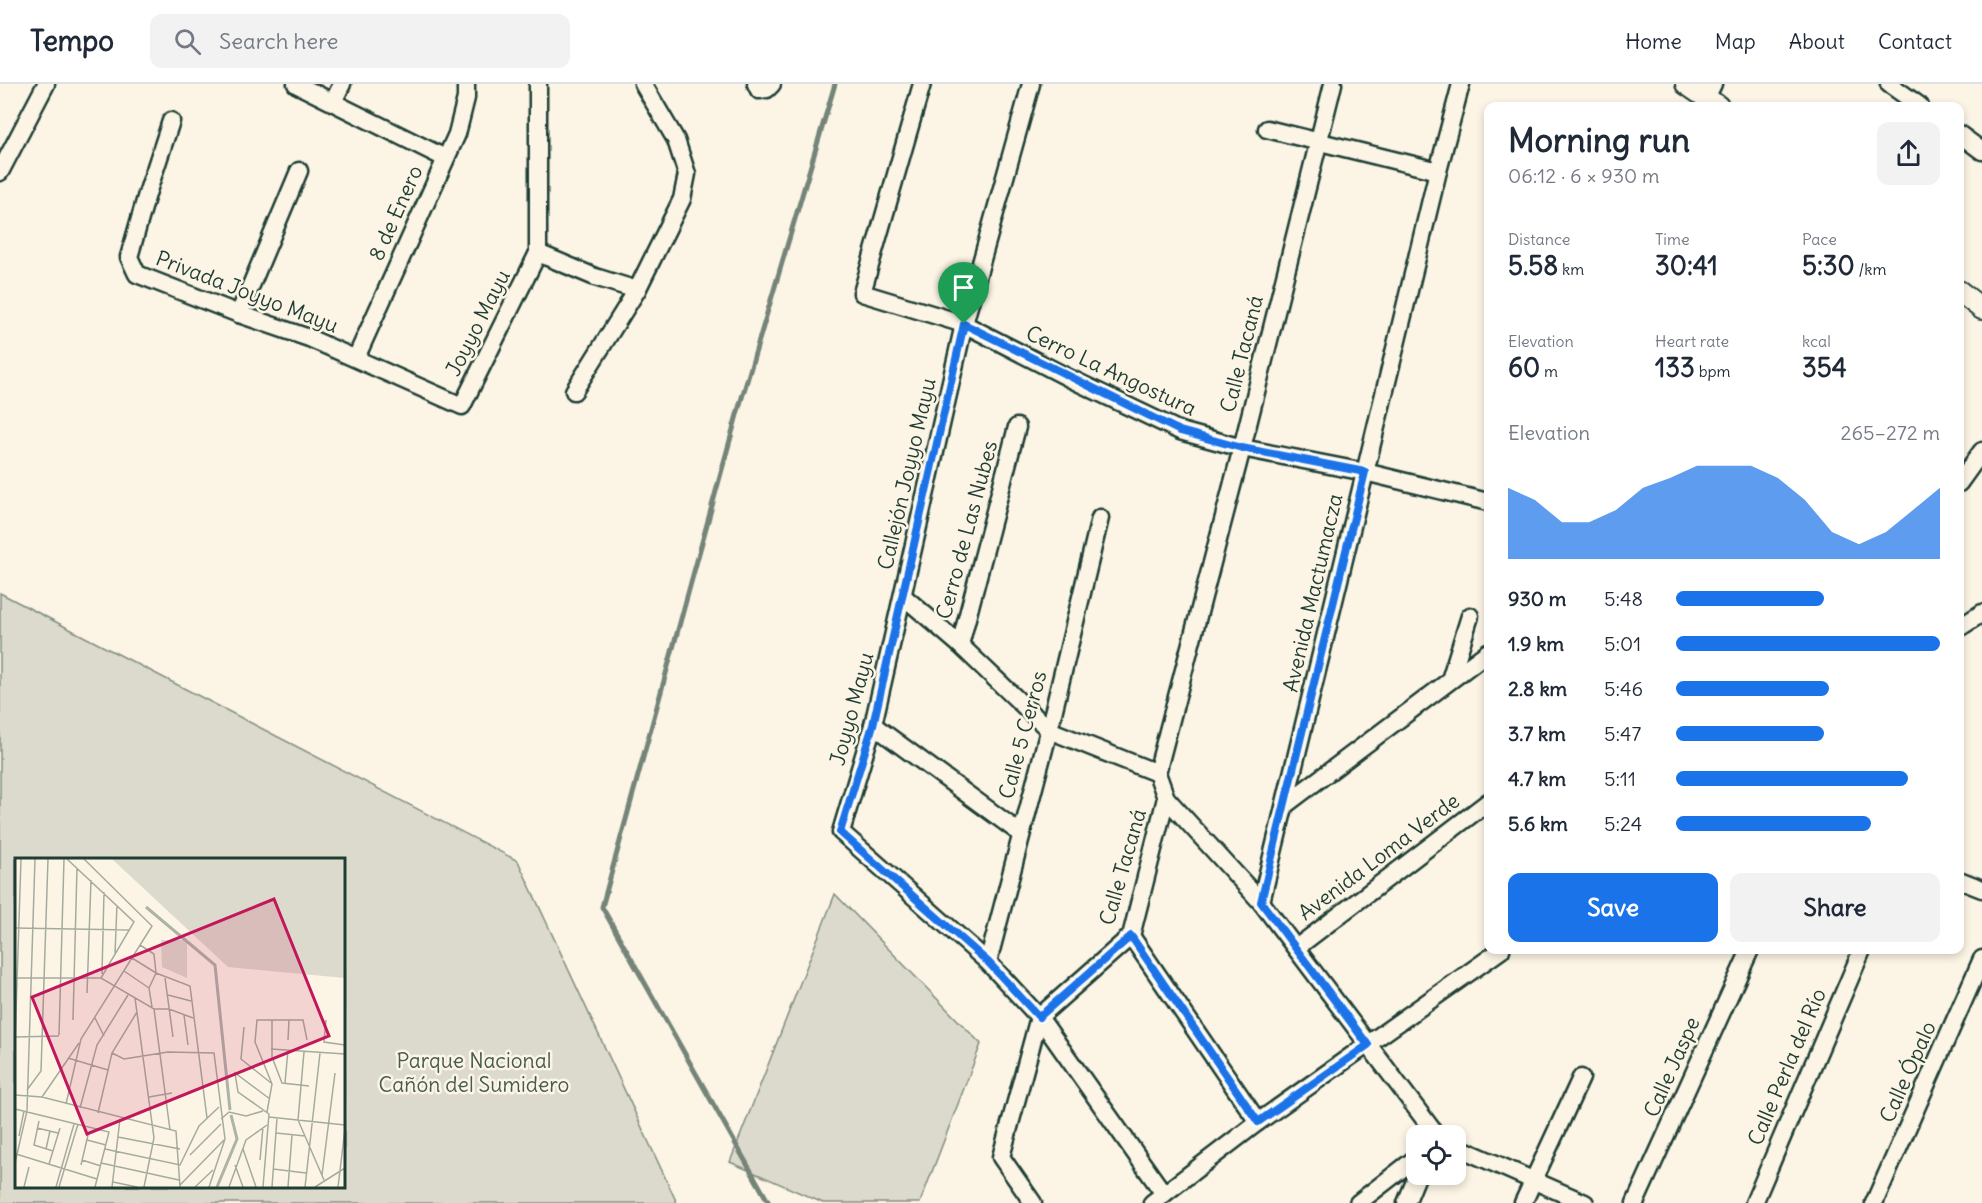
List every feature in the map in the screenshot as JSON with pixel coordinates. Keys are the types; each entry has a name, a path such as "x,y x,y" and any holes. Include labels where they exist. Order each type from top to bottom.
{"street":[{"path":"0,172 46,84"},
{"path":"296,84 445,158"},
{"path":"333,102 342,84"},
{"name":"8 de Enero","path":"356,358 457,134 466,98 466,84"},
{"path":"538,84 538,254 595,277 637,290"},
{"path":"574,391 637,290 682,199 687,174 676,140 643,84"},
{"name":"Cerro La Angostura","path":"922,84 862,293 964,324 1180,431 1242,448 1365,472 1484,501"},
{"name":"Callejón Joyyo Mayu","path":"903,596 964,324 1031,84"},
{"name":"Calle Tacaná","path":"1156,773 1242,448 1333,84"},
{"name":"Avenida Mactumacza","path":"1261,902 1461,84"},
{"path":"1686,84 1712,96"},
{"path":"1889,84 1914,102"},
{"name":"Privada Joyyo Mayu","path":"171,121 129,257 137,274 239,314 309,338 356,358"},
{"path":"1267,129 1438,171"},
{"path":"1964,138 1982,151"},
{"path":"239,314 299,171"},
{"name":"Joyyo Mayu","path":"356,358 462,406 538,254"},
{"path":"1964,295 1982,309"},
{"name":"Cerro de Las Nubes","path":"960,645 1017,427"},
{"path":"1964,476 1982,451"},
{"name":"Calle 5 Cerros","path":"988,962 1020,833 1049,730 1100,519"},
{"path":"903,596 960,645 1049,730 1156,773 1166,798 1261,902 1429,1125"},
{"name":"Joyyo Mayu","path":"903,596 873,725 840,832 988,962"},
{"path":"1964,625 1982,613"},
{"path":"1450,680 1470,616"},
{"path":"1285,805 1484,655"},
{"path":"873,725 1020,833"},
{"name":"Calle Tacaná","path":"1039,1017 1131,936 1166,798"},
{"name":"Avenida Loma Verde","path":"1296,948 1484,805"},
{"path":"1964,882 1982,889"},
{"path":"1131,936 1258,1122"},
{"path":"988,962 1039,1017 1158,1198 1258,1122 1495,954"},
{"name":"Calle Jaspe","path":"1635,1203 1748,954"},
{"name":"Calle Perla del Río","path":"1754,1203 1860,954"},
{"name":"Calle Ópalo","path":"1874,1203 1982,960"},
{"path":"1033,1203 1001,1157 1039,1017"},
{"path":"1523,1203 1581,1078"},
{"path":"1466,1151 1532,1182 1585,1203"},
{"path":"1358,1203 1406,1166"},
{"path":"1406,1203 1413,1185"}],"green space":[{"name":"Parque Nacional Cañón del Sumidero","path":"0,593 518,861 677,1203 0,1203"},
{"path":"835,894 981,1044 920,1203 823,1203 730,1162"}],"waterway":[{"path":"769,1203 602,907 738,411 835,84"}],"route":[{"path":"964,324 1180,431 1242,448 1365,472 1261,902 1368,1045 1258,1122 1131,936 1039,1017 988,962 840,832 873,725 964,324"}]}
